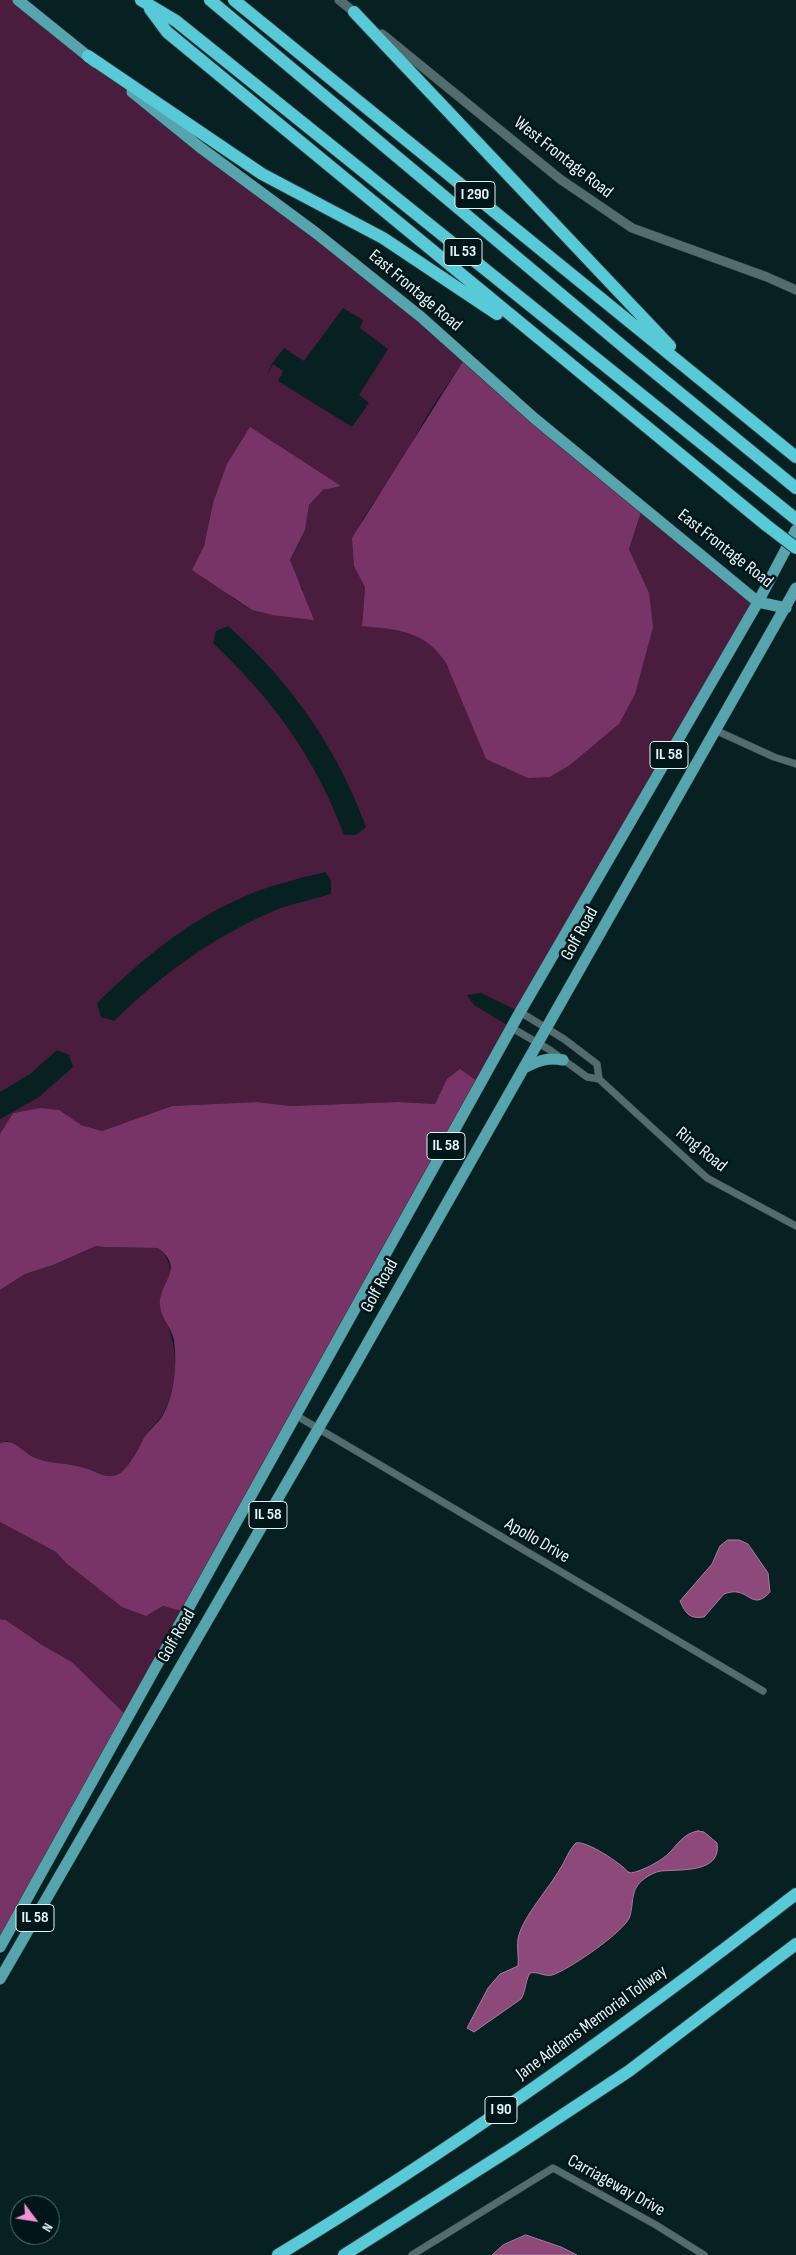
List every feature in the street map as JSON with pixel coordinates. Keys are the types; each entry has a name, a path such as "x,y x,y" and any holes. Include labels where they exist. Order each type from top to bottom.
{"highway":[{"name":"IL 53","path":"210,0 430,186 792,484"},
{"name":"I 290","path":"234,0 796,457"},
{"path":"144,3 167,32 553,351 796,548"},
{"name":"IL 53","path":"144,3 176,20 796,520"},
{"path":"354,12 714,390"},
{"path":"88,56 262,174 383,238 553,351"},
{"name":"Jane Addams Memorial Tollway","path":"278,2255 362,2204 491,2117 716,1956 796,1894"},
{"name":"I 90","path":"344,2255 511,2150 629,2071 796,1944"}],"main road":[{"name":"East Frontage Road","path":"18,0 201,148 316,233 420,316 534,418 758,602 786,608"},
{"name":"IL 58","path":"758,602 796,530"},
{"name":"IL 58","path":"786,608 796,588"},
{"name":"Golf Road","path":"0,1947 520,1012 758,602"},
{"name":"Golf Road","path":"0,1979 318,1429 786,608"},
{"path":"524,1068 541,1059 563,1060"}],"street":[{"name":"West Frontage Road","path":"339,0 560,179 615,219 632,228 767,277 796,290"},
{"path":"715,730 774,757 796,764"},
{"name":"Ring Road","path":"520,1012 547,1028 597,1064 600,1079"},
{"name":"Ring Road","path":"512,1028 550,1050 586,1077 600,1079 706,1178 796,1226"},
{"name":"Apollo Drive","path":"297,1416 763,1691"},
{"name":"Carriageway Drive","path":"412,2255 553,2168 656,2225 704,2255"}],"shaded area":[{"path":"0,0 18,0 465,358 428,414 404,457 362,520 365,586 362,626 395,629 411,633 426,640 435,649 453,677 486,759 550,777 570,765 619,724 649,593 629,549 642,509 758,602 520,1012 481,993 467,995 474,1005 512,1028 481,1084 447,1079 435,1104 398,1102 288,1106 257,1102 172,1106 102,1131 81,1125 40,1108 13,1113 0,1134 0,1119 39,1097 73,1067 69,1055 57,1050 30,1074 0,1092","holes":["343,308 363,320 360,328 388,349 359,395 369,403 352,427 278,381 283,371 273,364 268,374 271,365 284,348 304,361","311,468 340,486 323,490 309,505 305,530 290,561 295,577 303,590 272,615 252,610 234,599 204,546 213,503","228,626 251,647 292,693 310,718 341,770 366,827 356,835 344,835 333,807 306,755 255,686 213,643 216,631","325,872 331,880 331,894 284,907 247,923 187,960 149,989 114,1021 101,1017 97,1003 164,944 221,908 251,894 282,883"]},
{"path":"465,358 642,509 629,549 649,593 653,627 635,694 619,724 570,765 550,777 528,778 486,759 447,665 439,653 430,645 421,638 400,631 362,626 365,587 354,566 352,538"},
{"path":"250,427 341,486 323,490 309,505 305,530 290,560 314,620 272,615 252,610 192,570 204,546 213,503 227,464"},
{"path":"460,1069 481,1084 188,1613 163,1606 146,1616 122,1607 66,1563 56,1552 0,1522 0,1443 10,1442 39,1460 79,1466 105,1475 117,1475 129,1464 146,1435 163,1415 173,1388 175,1368 174,1340 160,1305 163,1289 171,1269 166,1256 158,1248 96,1246 53,1265 25,1274 0,1290 0,1134 13,1113 40,1108 59,1110 81,1125 102,1131 172,1106 257,1102 290,1106 398,1102 435,1104 447,1079"},
{"path":"96,1246 158,1248 164,1254 170,1268 168,1284 160,1308 171,1333 174,1347 175,1374 173,1388 161,1417 148,1432 126,1468 114,1476 105,1475 79,1466 39,1460 7,1441 0,1443 0,1290 25,1274 53,1265"},
{"path":"0,1522 56,1552 66,1563 123,1607 146,1616 163,1606 188,1613 129,1718 72,1662 42,1645 6,1620 0,1619"},
{"path":"728,1540 739,1540 748,1544 768,1573 770,1592 765,1597 756,1600 742,1593 727,1593 704,1617 689,1615 680,1601 712,1564 720,1546"},
{"path":"0,1619 6,1620 42,1645 72,1662 129,1718 0,1947"},
{"path":"698,1831 704,1832 717,1843 717,1853 713,1860 698,1868 661,1871 646,1878 636,1887 630,1916 619,1931 560,1972 552,1975 530,1973 521,1999 474,2032 467,2028 488,1988 500,1974 518,1966 518,1942 522,1927 576,1843 588,1845 631,1873 660,1860 684,1837"},
{"path":"526,2235 561,2247 577,2255 492,2255 503,2245"}]}
